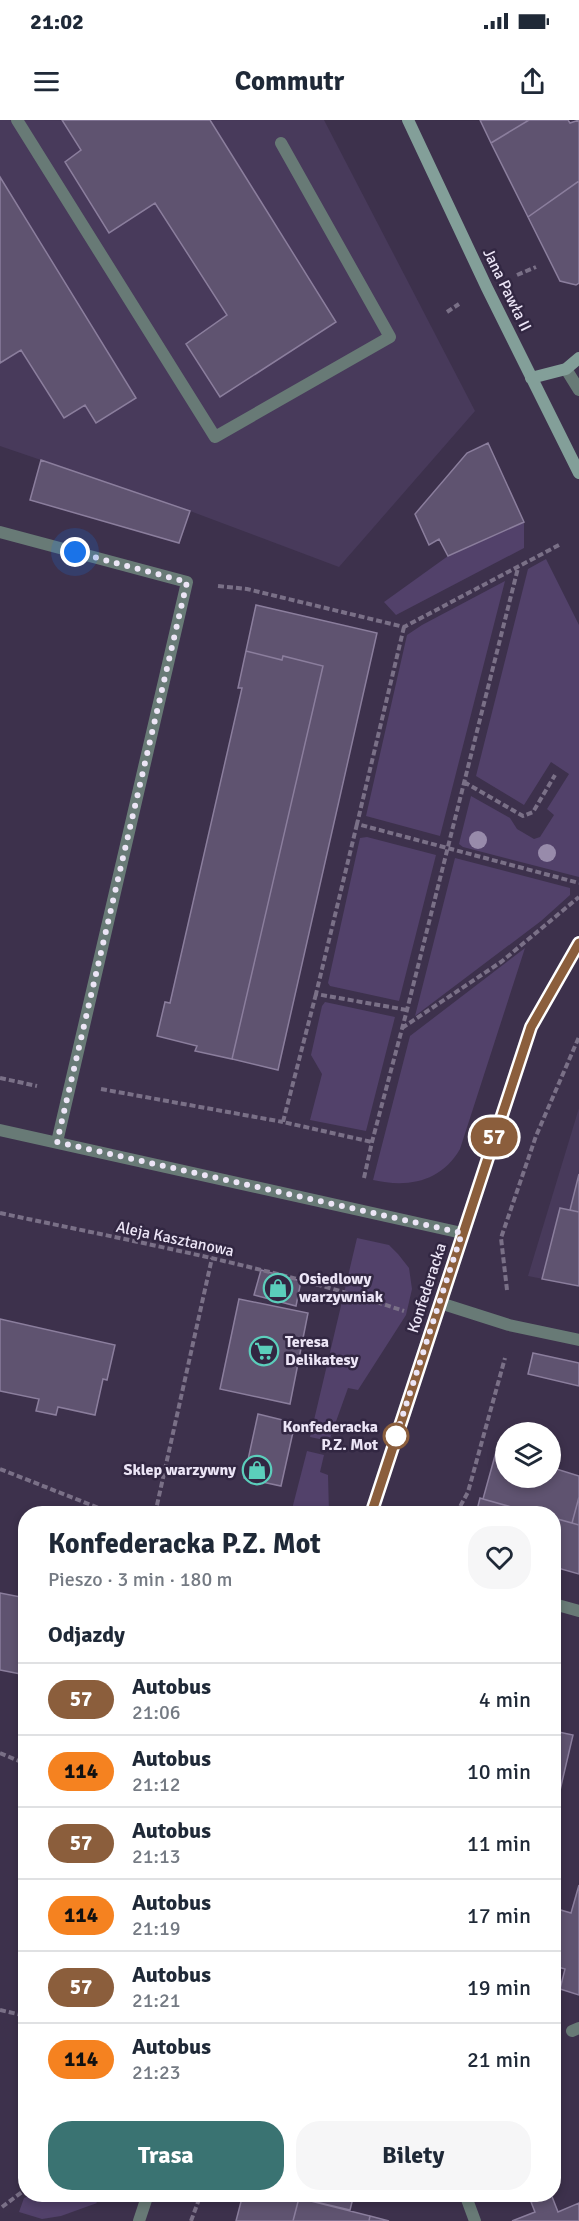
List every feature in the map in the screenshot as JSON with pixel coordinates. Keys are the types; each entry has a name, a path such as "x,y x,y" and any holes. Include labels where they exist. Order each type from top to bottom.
{"main road":[{"name":"Jana Pawła II","path":"408,120 579,473"},
{"path":"531,378 566,369 579,358"}],"street":[{"path":"17,120 215,437 390,338 281,143"},
{"path":"566,369 579,390"},
{"path":"0,532 187,582 57,1142"},
{"name":"Konfederacka","path":"374,1506 531,1027 579,943"},
{"path":"0,1130 462,1233"},
{"path":"440,1303 509,1325 579,1340"},
{"path":"561,1606 579,1611"},
{"path":"139,2221 145,2202"},
{"path":"468,2202 475,2221"}],"path":[{"path":"187,582 247,590 404,627 559,545"},
{"path":"0,1078 68,1091 99,1088 283,1122 372,1142 518,568"},
{"path":"283,1122 404,627"},
{"path":"464,782 523,816 533,812 555,775"},
{"path":"357,825 579,883"},
{"path":"402,1028 501,962 579,897"},
{"path":"316,994 407,1010"},
{"path":"460,1506 468,1492 508,1349 509,1325 501,1238 536,1136 579,1037"},
{"name":"Aleja Kasztanowa","path":"0,1213 212,1258 344,1291 407,1312"},
{"path":"158,1506 212,1258"},
{"path":"0,1469 94,1506"},
{"path":"0,1753 18,1761"},
{"path":"0,2010 18,2014"},
{"path":"2,2207 18,2195"},
{"path":"191,2221 198,2202"}],"shaded area":[{"path":"0,120 324,120 475,411 339,567 190,511 0,446"},
{"path":"524,522 524,548 396,615 384,602 448,556"},
{"path":"546,559 579,625 579,877 463,847 459,844 471,796 510,818 517,829 534,839 540,837 554,815 547,809 569,774 551,762 524,805 476,776 528,569"},
{"path":"505,581 440,836 366,816 407,635"},
{"path":"367,837 436,855 399,1001 330,986 328,983 360,838"},
{"path":"455,858 570,888 570,895 541,921 415,1016"},
{"path":"525,948 460,1149 443,1169 422,1180 399,1183 373,1180 410,1036"},
{"path":"325,1002 395,1017 366,1131 310,1120 322,1074 311,1055 322,1006"},
{"path":"579,1108 579,1286 528,1276"},
{"path":"357,1238 389,1245 409,1268 412,1289 406,1315 358,1390 348,1388 329,1441 310,1437"},
{"path":"307,1451 324,1455 320,1472 328,1475 329,1506 293,1506"},
{"path":"23,2202 97,2203 61,2216 42,2219 19,2212"}],"building":[{"path":"62,120 210,120 336,322 220,397 186,344 227,315 155,203 109,233 65,162 81,150"},
{"path":"480,120 529,120 491,143"},
{"path":"529,120 568,120 570,123 579,120 579,181 528,217 491,143"},
{"path":"0,177 136,398 96,423 85,405 64,418 21,350 0,363"},
{"path":"579,181 579,283 576,285 560,281 528,217"},
{"path":"488,443 524,522 448,556 439,539 429,545 415,514 467,453"},
{"path":"41,460 190,511 179,543 30,500"},
{"path":"256,605 377,633 278,1070 232,1059 323,666 283,656 282,660 246,651"},
{"path":"246,651 282,660 283,656 323,666 232,1059 195,1051 197,1046 157,1036 165,1002 170,1003 242,688 238,688"},
{"path":"579,1174 579,1212 570,1210"},
{"path":"560,1208 579,1212 579,1286 542,1279"},
{"name":"Osiedlowy warzywniak","path":"261,1270 301,1281 296,1306 254,1295"},
{"name":"Teresa Delikatesy","path":"239,1299 308,1313 290,1404 220,1389"},
{"path":"0,1319 115,1345 107,1380 103,1379 95,1415 58,1407 56,1415 36,1411 39,1399 0,1391"},
{"path":"533,1353 579,1363 579,1386 528,1374"},
{"path":"258,1414 295,1423 281,1486 244,1478"},
{"path":"495,1456 495,1488 561,1488 561,1470 579,1476 579,1497 572,1523 561,1520 561,1506 508,1506 483,1499"},
{"path":"579,1497 579,1525 572,1523"},
{"path":"480,1498 508,1506 478,1506"},
{"path":"561,1520 579,1525 579,1574 561,1569"},
{"path":"0,1593 18,1596 18,1673 0,1670"},
{"path":"561,1732 573,1735 561,1786"},
{"path":"579,1885 579,1995 561,1989 565,1969 561,1968 561,1910 571,1913"},
{"path":"241,2202 298,2202 293,2221 236,2221"},
{"path":"298,2202 315,2202 370,2216 369,2221 293,2221"},
{"path":"316,2202 352,2202 350,2210"},
{"path":"531,2202 554,2202 558,2212 579,2203 579,2221 512,2221 535,2212"},
{"path":"370,2216 389,2221 369,2221"}],"bus line":[{"name":"57","path":"374,1506 531,1027 579,943"}],"place":[{"name":"Osiedlowy warzywniak","path":"278,1288"},
{"name":"Teresa Delikatesy","path":"264,1351"},
{"name":"Konfederacka P.Z. Mot","path":"396,1436"},
{"name":"Sklep warzywny","path":"257,1470"}],"route":[{"path":"75,552 187,582 57,1142 462,1233 396,1436"}]}
